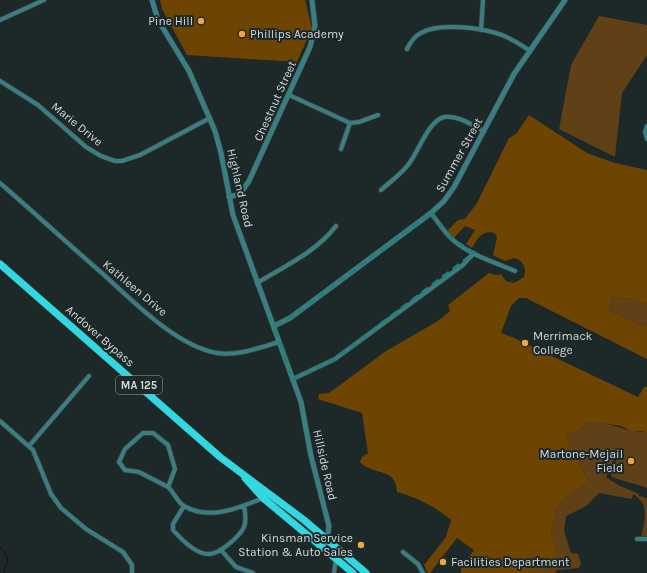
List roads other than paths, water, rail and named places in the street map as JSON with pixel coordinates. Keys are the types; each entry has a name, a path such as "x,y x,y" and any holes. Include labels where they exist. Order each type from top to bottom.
{"main road":[{"name":"Andover Bypass","path":"0,264 239,472 262,498 323,546 338,554 366,573"},
{"name":"Andover Bypass","path":"239,472 256,482 327,540 353,573"}],"street":[{"path":"0,20 44,0"},
{"name":"Highland Road","path":"152,0 158,20 189,71 210,118 220,145 233,215 296,387"},
{"name":"Chestnut Street","path":"229,197 240,194 249,181 289,95 313,36 315,26 312,0"},
{"path":"481,30 483,0"},
{"name":"Summer Street","path":"274,326 290,318 431,213 451,193 529,50 565,0"},
{"path":"407,49 418,35 432,29 481,30 505,36 529,50"},
{"name":"Marie Drive","path":"0,81 38,105 92,151 115,161 128,160 140,155 210,118"},
{"path":"289,95 350,123 359,122 378,115"},
{"path":"381,190 407,167 428,131 440,119 450,117 457,118 484,131"},
{"path":"341,149 350,123"},
{"path":"647,126 645,132 647,139"},
{"name":"Kathleen Drive","path":"0,183 136,303 188,343 207,350 230,354 279,342"},
{"path":"431,213 452,239 474,253 515,271"},
{"path":"257,283 311,250 329,235 336,226"},
{"path":"293,379 335,359 463,265 474,253"},
{"path":"29,446 89,376"},
{"name":"Hillside Road","path":"296,387 301,402 311,456 328,526 327,540"},
{"path":"0,421 29,446 36,456 49,490 58,504 86,530 123,552 132,565 132,573"},
{"path":"168,486 176,469 168,445 153,433 143,433 125,449 119,462 125,470 138,472 168,486 184,506 198,511 219,513 244,506 262,498"},
{"path":"184,506 173,524 173,530 202,553 213,554 221,550 242,530 246,515 244,506"},
{"path":"637,539 647,539"},
{"path":"323,546 327,540"},
{"path":"221,550 236,567 253,573"},
{"path":"403,552 418,564 423,573"},
{"path":"334,573 338,554"}],"waterway":[{"path":"0,547 8,558 4,573"}],"place":[{"name":"Pine Hill","path":"201,21"},
{"name":"Phillips Academy","path":"242,34"},
{"name":"Merrimack College","path":"525,343"},
{"name":"Martone-Mejail Field","path":"631,461"},
{"name":"Kinsman Service Station & Auto Sales","path":"361,545"},
{"name":"Facilities Department","path":"443,562"}]}
